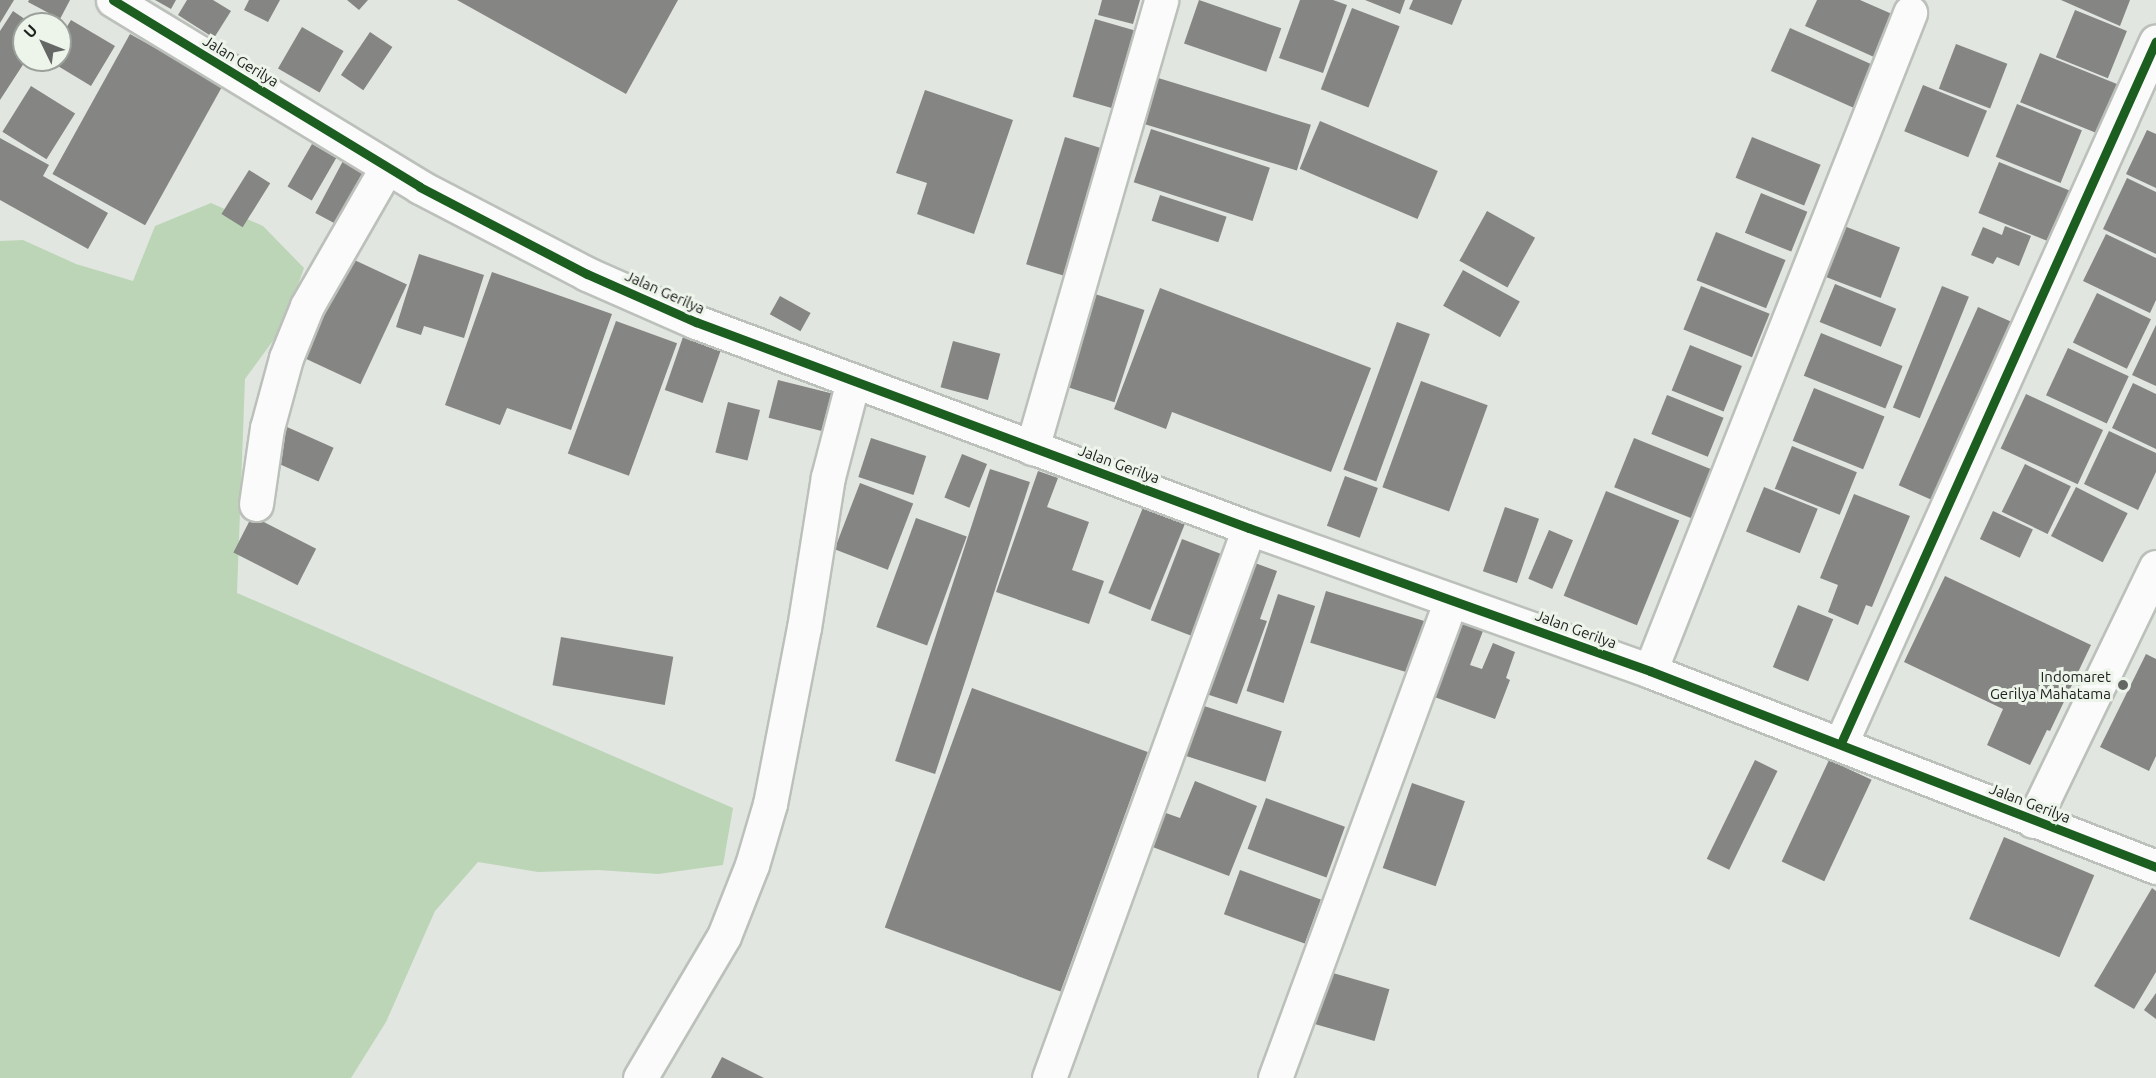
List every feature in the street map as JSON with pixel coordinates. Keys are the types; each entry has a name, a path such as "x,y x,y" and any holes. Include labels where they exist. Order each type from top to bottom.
{"street":[{"name":"Jalan Gerilya","path":"113,0 387,168 502,232 587,274 696,322 1249,528 1650,671 1841,743 2032,821 2156,867"},
{"path":"1032,448 1161,0"},
{"path":"1650,671 1910,13"},
{"path":"1841,743 2156,40"},
{"path":"256,504 267,428 286,358 307,306 387,168"},
{"path":"640,1078 724,936 752,865 770,804 804,628 828,477 853,381"},
{"path":"1049,1078 1249,528"},
{"path":"2032,821 2156,567"},
{"path":"1275,1078 1451,600"}],"green space":[{"path":"211,203 263,226 304,268 283,327 245,379 237,593 733,808 723,865 658,874 598,870 538,872 478,862 435,911 386,1022 351,1078 0,1078 0,241 23,240 76,264 133,281 155,226"}],"building":[{"path":"0,0 14,0 0,23"},
{"path":"29,0 70,0 64,12 47,12 28,2"},
{"path":"155,0 176,0 171,9"},
{"path":"187,0 213,0 231,11 214,38 178,15"},
{"path":"249,0 280,0 268,22 244,10"},
{"path":"347,0 368,0 359,10"},
{"path":"457,0 678,0 626,94"},
{"path":"1102,0 1140,0 1133,24 1098,15"},
{"path":"1199,0 1281,28 1266,72 1184,43"},
{"path":"1300,0 1333,0 1347,5 1323,73 1279,58"},
{"path":"1365,0 1405,0 1400,14"},
{"path":"1413,0 1462,0 1452,25 1409,9"},
{"path":"1817,0 1860,0 1892,14 1874,57 1805,26"},
{"path":"2061,0 2130,0 2120,26"},
{"path":"1352,8 1400,26 1368,107 1321,89"},
{"path":"2075,10 2127,31 2108,78 2056,57"},
{"path":"12,13 12,72 18,72 0,100 0,31"},
{"path":"1095,19 1138,31 1116,109 1073,97"},
{"path":"72,21 115,46 91,86 68,72 72,72"},
{"path":"302,27 344,51 320,93 278,69"},
{"path":"1790,28 1880,68 1861,111 1771,71"},
{"path":"370,32 392,47 363,90 341,75"},
{"path":"130,34 223,85 145,225 52,174"},
{"path":"1956,44 2007,64 1990,109 1939,89"},
{"path":"2040,53 2121,86 2101,135 2020,102"},
{"path":"1155,77 1311,125 1297,171 1141,123"},
{"path":"1923,85 1987,111 1968,157 1904,131"},
{"path":"31,86 75,114 46,159 2,132"},
{"path":"925,90 1013,120 974,234 917,214 927,183 896,173"},
{"path":"2017,104 2082,130 2061,183 1996,157"},
{"path":"1320,121 1438,171 1418,219 1300,169"},
{"path":"1151,129 1270,168 1253,221 1134,182"},
{"path":"2147,130 2156,134 2156,188 2126,174"},
{"path":"1065,137 1108,150 1069,277 1026,264"},
{"path":"1752,137 1821,165 1804,206 1736,178"},
{"path":"0,138 49,165 43,176 108,213 88,249 0,200"},
{"path":"312,144 336,158 312,200 288,186"},
{"path":"343,161 366,173 338,225 315,213"},
{"path":"1999,162 2073,192 2053,243 1978,213"},
{"path":"249,170 270,183 243,227 221,214"},
{"path":"2127,178 2156,192 2156,254 2103,229"},
{"path":"1761,193 1807,212 1791,252 1745,233"},
{"path":"1160,195 1227,217 1218,242 1152,221"},
{"path":"1487,211 1535,238 1507,288 1459,261"},
{"path":"1844,226 1900,248 1881,298 1825,276"},
{"path":"2005,226 2031,236 2019,266 1997,257 1993,264 1971,255 1983,227 2002,235"},
{"path":"1716,232 1786,260 1766,308 1697,280"},
{"path":"2106,234 2156,258 2156,300 2150,313 2083,281"},
{"path":"419,254 484,275 464,338 424,326 421,335 396,327"},
{"path":"348,257 407,284 360,384 302,357"},
{"path":"1463,270 1520,302 1500,337 1443,306"},
{"path":"492,272 612,314 571,430 507,408 500,425 445,405"},
{"path":"1835,284 1896,309 1881,347 1820,322"},
{"path":"1701,286 1770,314 1752,357 1683,330"},
{"path":"1942,286 1969,297 1920,418 1893,407"},
{"path":"1160,288 1371,368 1331,472 1172,412 1166,429 1114,409"},
{"path":"2097,293 2151,319 2127,369 2073,342"},
{"path":"1095,294 1144,310 1114,402 1065,386"},
{"path":"780,296 811,313 800,331 770,314"},
{"path":"1978,307 2012,322 1932,500 1899,485"},
{"path":"616,321 677,343 629,476 568,453"},
{"path":"1397,322 1430,334 1376,482 1343,470"},
{"path":"2156,325 2156,386 2132,375"},
{"path":"1821,333 1903,366 1885,409 1804,376"},
{"path":"683,337 721,350 703,403 665,390"},
{"path":"953,341 1000,354 988,400 941,387"},
{"path":"1690,345 1742,366 1724,411 1672,390"},
{"path":"2068,348 2129,376 2107,423 2046,395"},
{"path":"778,380 838,395 829,433 769,418"},
{"path":"1421,381 1488,405 1449,511 1382,487"},
{"path":"2133,383 2156,394 2156,449 2112,428"},
{"path":"1814,388 1884,416 1863,469 1793,441"},
{"path":"2026,394 2103,430 2078,484 2001,448"},
{"path":"1667,395 1724,418 1708,457 1651,434"},
{"path":"728,402 760,410 747,460 715,452"},
{"path":"287,427 334,448 319,482 272,461"},
{"path":"2109,431 2156,453 2156,472 2138,510 2084,484"},
{"path":"871,438 926,456 913,495 858,477"},
{"path":"1634,438 1716,471 1696,520 1614,487"},
{"path":"1792,446 1857,472 1840,515 1775,489"},
{"path":"962,454 987,464 969,508 944,498"},
{"path":"2025,464 2071,486 2048,534 2002,512"},
{"path":"990,469 1030,482 935,774 895,761"},
{"path":"1038,471 1058,478 1047,507 1089,522 1072,570 1104,581 1089,624 996,592"},
{"path":"1345,476 1378,488 1360,538 1327,526"},
{"path":"860,483 913,503 888,570 835,549"},
{"path":"1764,487 1818,509 1800,553 1746,532"},
{"path":"2076,487 2128,513 2103,562 2051,536"},
{"path":"1606,491 1679,521 1637,625 1564,596"},
{"path":"1854,494 1910,516 1872,607 1866,605 1858,625 1828,612 1838,585 1820,578"},
{"path":"1144,505 1186,522 1150,610 1108,593"},
{"path":"1505,507 1539,519 1517,583 1483,571"},
{"path":"1993,511 2033,530 2020,558 1980,539"},
{"path":"252,516 316,549 298,585 233,553"},
{"path":"916,518 967,536 927,645 876,627"},
{"path":"1549,530 1573,540 1552,589 1528,579"},
{"path":"1182,539 1228,557 1197,638 1151,620"},
{"path":"1247,560 1277,571 1260,619 1267,621 1237,704 1200,692"},
{"path":"1945,576 2091,645 2050,731 2047,730 2030,765 1987,745 2003,709 1904,662"},
{"path":"1326,591 1428,622 1413,674 1310,643"},
{"path":"1278,594 1315,606 1284,703 1246,691"},
{"path":"1798,605 1833,619 1808,681 1773,667"},
{"path":"1457,622 1483,631 1470,665 1482,669 1493,643 1515,652 1506,678 1510,680 1495,719 1429,695"},
{"path":"561,637 673,657 665,705 552,685"},
{"path":"2146,654 2156,659 2156,756 2149,771 2100,747"},
{"path":"972,688 1148,752 1061,992 885,928"},
{"path":"1201,705 1282,731 1265,782 1185,755"},
{"path":"1755,760 1777,771 1729,870 1707,859"},
{"path":"1829,760 1872,780 1824,881 1782,862"},
{"path":"1195,781 1257,806 1229,876 1150,846 1163,812 1180,818"},
{"path":"1412,783 1465,801 1436,886 1383,868"},
{"path":"1266,798 1345,827 1326,877 1248,849"},
{"path":"2004,837 2094,875 2059,957 1969,919"},
{"path":"1240,870 1321,899 1305,944 1224,914"},
{"path":"2152,888 2156,891 2156,972 2134,1009 2094,986"},
{"path":"1326,971 1389,989 1375,1041 1311,1023"},
{"path":"2156,993 2156,1019 2144,1010"},
{"path":"722,1057 764,1078 711,1078"}],"cycle path":[{"path":"113,0 420,187 587,274 696,322 1249,528 1650,671 2156,867"},
{"path":"1841,743 2156,41"}],"place":[{"name":"Indomaret Gerilya Mahatama","path":"2123,685"}]}
